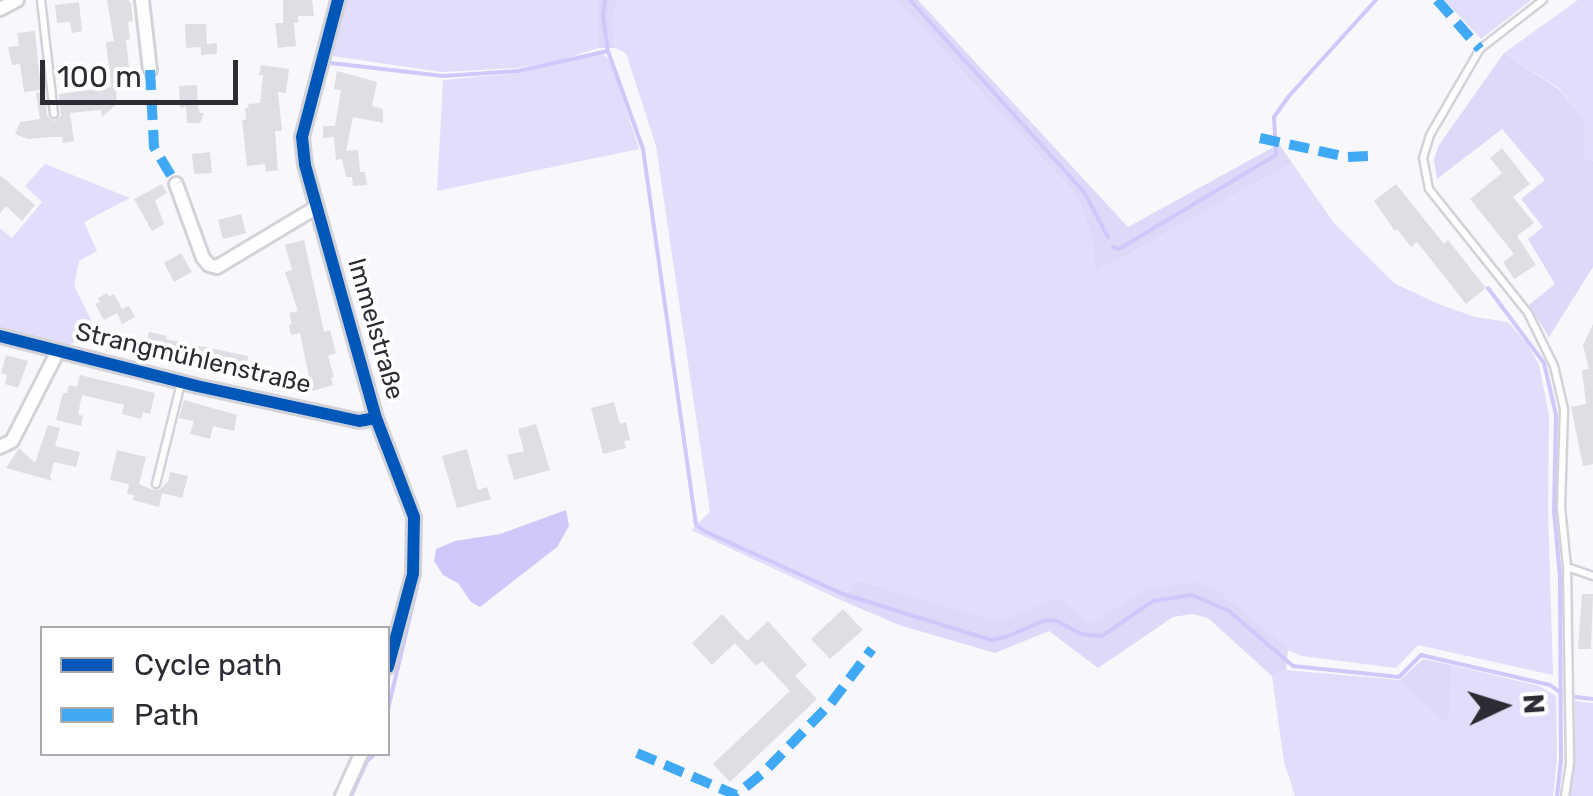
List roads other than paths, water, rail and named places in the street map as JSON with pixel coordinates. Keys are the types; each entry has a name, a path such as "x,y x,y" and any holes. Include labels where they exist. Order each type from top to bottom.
{"street":[{"path":"0,9 15,0"},
{"path":"142,0 150,70"},
{"name":"Immelstraße","path":"338,0 302,137 305,166 376,418 414,516 413,574 390,660"},
{"path":"176,184 203,258 218,267 317,207"},
{"name":"Strangmühlenstraße","path":"0,336 181,382 359,421 376,418"},
{"path":"0,447 12,441 58,351"},
{"path":"342,796 359,756"}],"lane":[{"path":"41,0 54,114"},
{"path":"1544,0 1480,49 1430,135 1423,158 1429,189 1528,313 1554,366 1564,410 1561,507 1567,567 1570,763 1565,796"},
{"path":"156,484 181,382"},
{"path":"1567,567 1593,576"}],"waterway":[{"path":"605,0 608,51 643,149 696,525 704,531 843,594 991,640 1046,620 1057,621 1081,634 1102,636 1153,601 1192,595 1229,611 1293,666 1399,677 1421,655 1550,685 1561,693"},
{"path":"910,0 1084,192 1108,237"},
{"path":"1113,247 1119,249 1276,155 1274,117 1376,0"},
{"path":"331,63 443,76 518,71 608,51"},
{"path":"1488,288 1544,363 1556,415 1554,511 1560,577 1561,760 1557,796"},
{"path":"390,701 417,587"},
{"path":"1576,697 1593,699"},
{"path":"351,796 373,756"}]}
